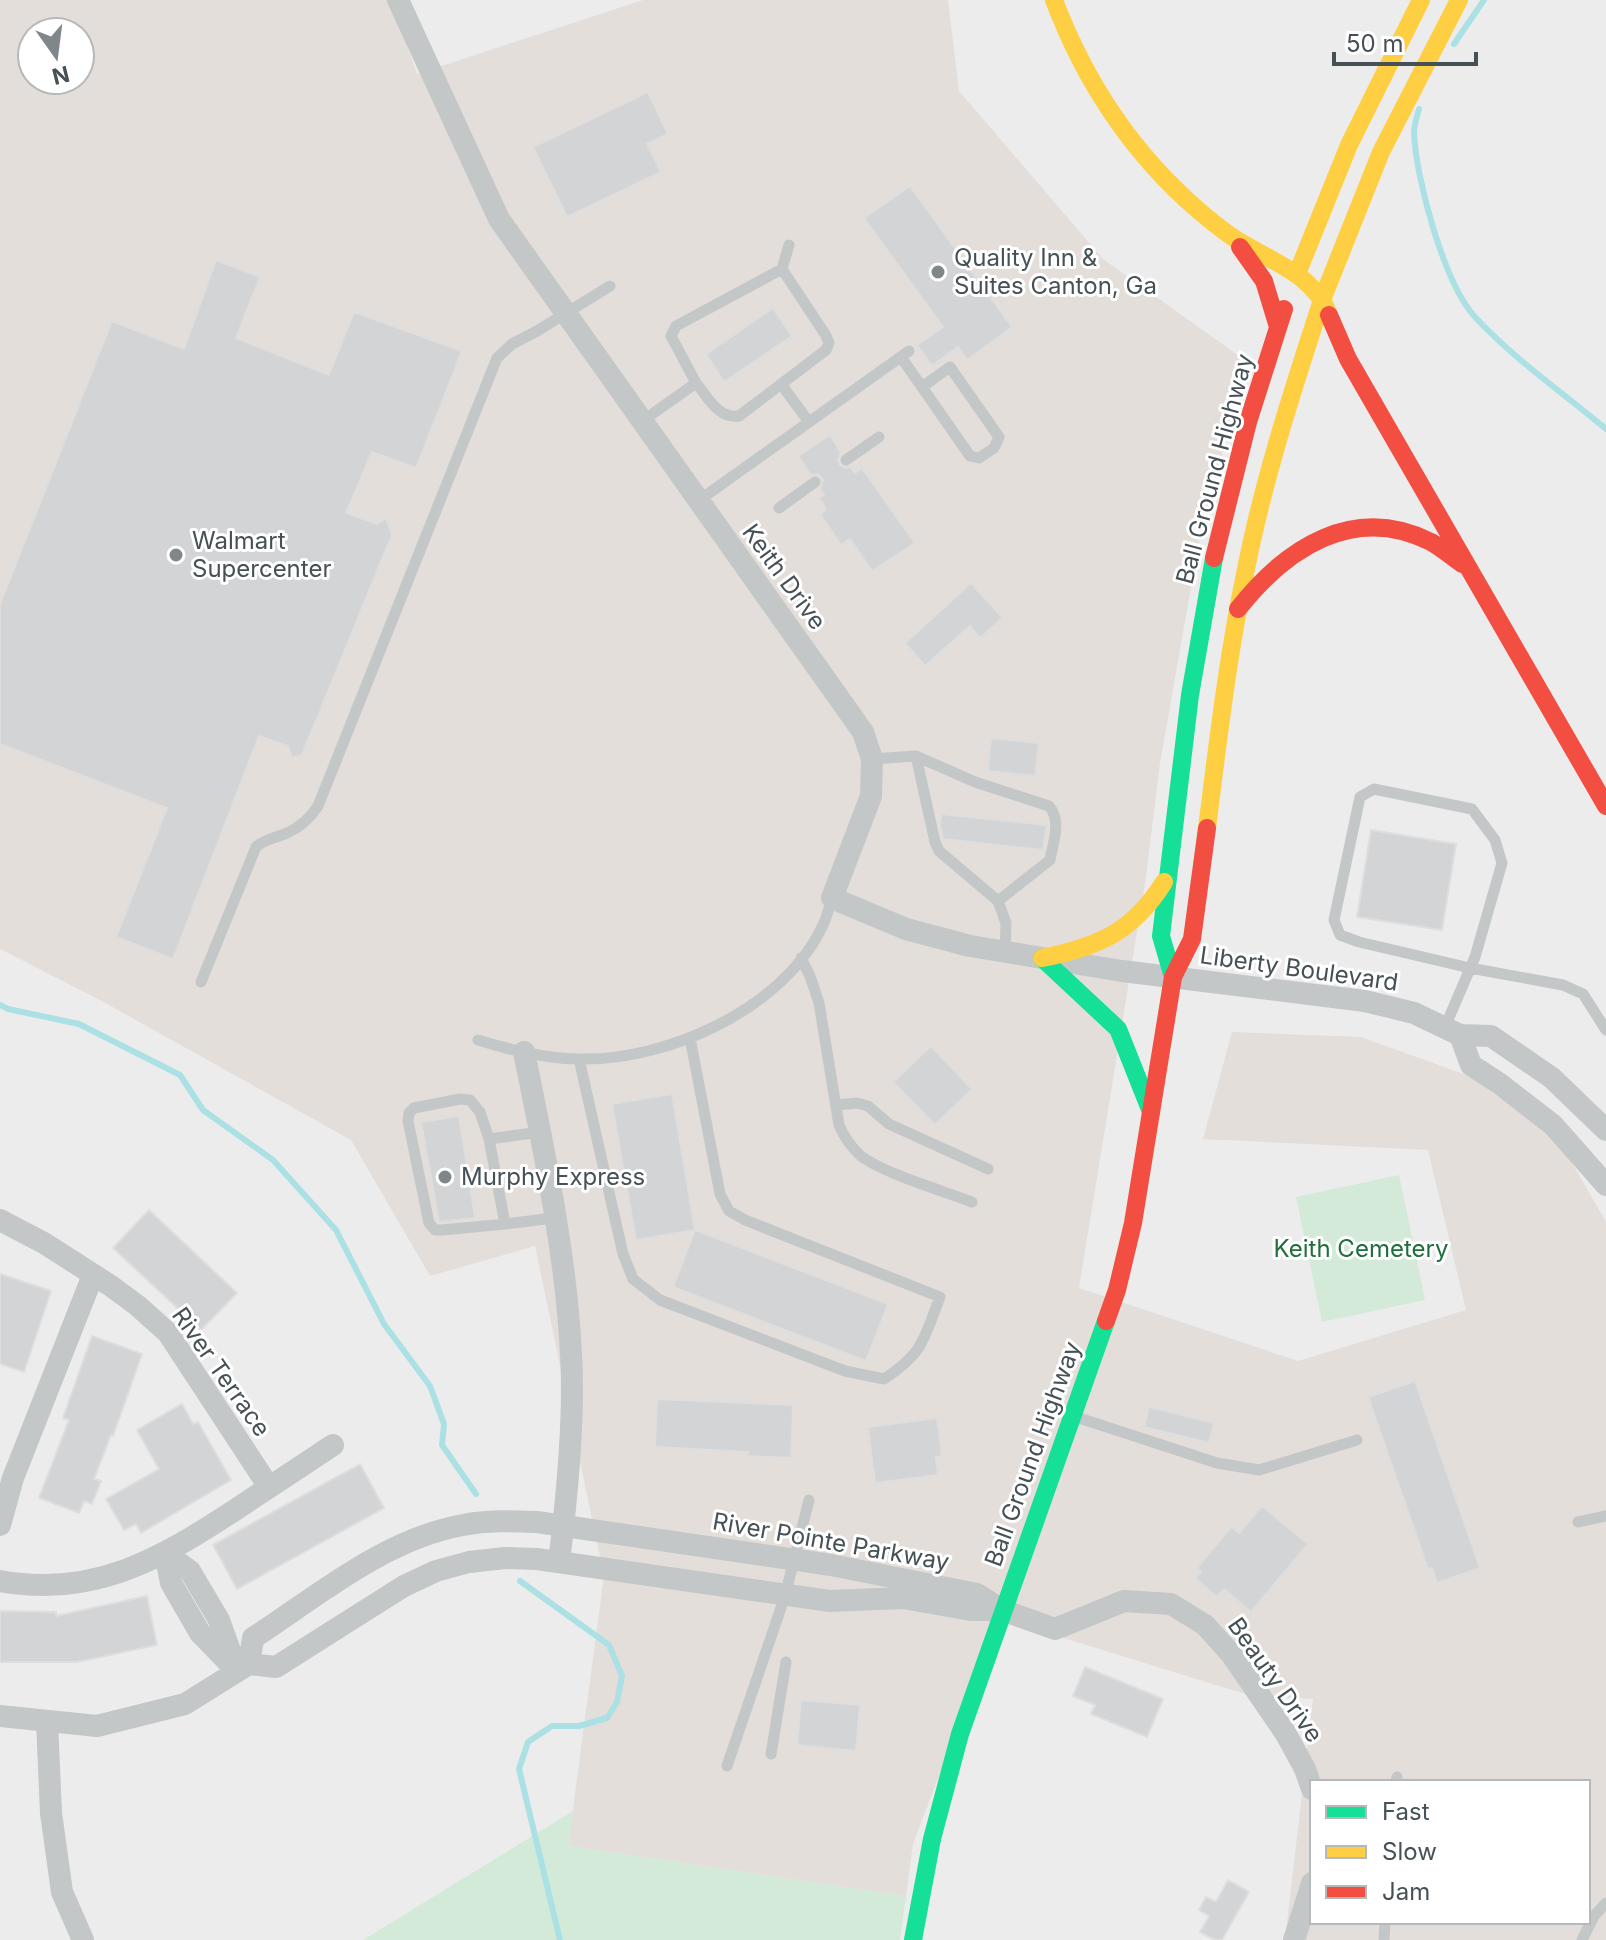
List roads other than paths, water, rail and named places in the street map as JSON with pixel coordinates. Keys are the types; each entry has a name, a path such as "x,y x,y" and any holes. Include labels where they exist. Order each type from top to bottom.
{"main road":[{"path":"1054,0 1077,60 1112,118 1150,165 1229,235 1264,281 1278,327"},
{"name":"Ball Ground Highway","path":"1173,977 1161,936 1202,616 1241,447 1297,274 1349,145 1421,0"},
{"name":"Ball Ground Highway","path":"913,1940 945,1787 960,1734 1117,1290 1133,1223 1173,977 1192,939 1238,609 1276,446 1322,300 1381,152 1459,0"},
{"path":"1229,235 1297,274 1322,300 1347,358 1606,806"},
{"path":"1238,609 1254,585 1275,564 1305,544 1338,530 1371,527 1398,530 1424,538 1445,549 1469,571"},
{"path":"1042,958 1089,947 1128,927 1154,900 1169,874"},
{"path":"1042,958 1118,1029 1151,1113"}],"street":[{"name":"Keith Drive","path":"398,0 499,219 863,732 872,759 871,796 832,898"},
{"path":"832,898 906,929 970,946 1173,977"},
{"name":"Liberty Boulevard","path":"1173,977 1384,1004 1414,1013 1452,1031 1491,1036 1552,1078 1606,1130"},
{"path":"1452,1031 1471,1065 1553,1125 1606,1185"},
{"path":"524,1052 554,1218 572,1367 559,1562"},
{"name":"River Terrace","path":"0,1220 93,1275 138,1306 168,1333 269,1487"},
{"path":"0,1525 13,1478 93,1275"},
{"path":"0,1581 54,1585 90,1581 138,1566 188,1541 333,1445"},
{"name":"River Pointe Parkway","path":"243,1668 253,1638 397,1546 429,1533 500,1521 563,1525 795,1560 977,1594 1002,1610"},
{"path":"165,1553 171,1583 200,1633 243,1668"},
{"name":"River Pointe Parkway","path":"0,1716 97,1726 185,1704 243,1668 276,1667 391,1594 436,1571 469,1562 505,1558 559,1562 830,1601 903,1598 971,1610 1002,1610"},
{"name":"Beauty Drive","path":"1002,1610 1063,1632 1124,1601 1171,1604 1205,1625 1232,1655 1286,1734 1310,1783"},
{"path":"47,1721 51,1813 62,1892 83,1940"},
{"path":"1294,1940 1310,1889"}],"lane":[{"path":"782,269 829,343 826,350 739,416 729,417 721,413 696,383 671,336 676,326 782,269 789,245"},
{"path":"201,982 256,847 296,828 318,806 497,358 512,344 610,286"},
{"path":"697,501 905,354 922,387 970,456 979,458 994,448 999,437 950,367 922,387"},
{"path":"641,422 696,383"},
{"path":"781,384 809,422"},
{"path":"846,460 879,437"},
{"path":"779,508 815,482"},
{"path":"872,759 916,756 975,782 1049,806 1057,820 1050,860 998,901"},
{"path":"916,756 939,851 998,901 1006,923 1005,952"},
{"path":"1452,1031 1470,968 1502,863 1495,840 1472,809 1374,789 1360,797 1334,920 1340,935 1470,968 1563,985 1583,994 1606,1030"},
{"path":"478,1040 524,1052 579,1059 623,1056 690,1038 735,1016 790,971 822,927 832,898"},
{"path":"801,958 819,1003 844,1135 863,1157 972,1202"},
{"path":"579,1059 623,1254 633,1279 660,1300 845,1371 884,1379 907,1364 919,1351 940,1297 729,1211 720,1194 690,1038"},
{"path":"505,1224 489,1139 480,1112 470,1100 414,1108 409,1113 408,1121 429,1223 435,1230 505,1224 554,1218"},
{"path":"836,1105 857,1103 868,1106 889,1124 988,1169"},
{"path":"489,1139 540,1132"},
{"path":"1073,1415 1217,1463 1259,1470 1357,1440"},
{"path":"727,1766 785,1596 809,1500"},
{"path":"1578,1522 1606,1516"},
{"path":"771,1754 786,1662"},
{"path":"1582,1940 1594,1916 1606,1903"}],"waterway":[{"path":"1454,44 1484,0"},
{"path":"1419,109 1414,133 1426,202 1443,256 1464,301 1475,317 1506,347 1606,429"},
{"path":"0,1005 79,1024 180,1075 203,1110 273,1160 336,1230 384,1324 430,1386 444,1424 442,1445 476,1494"},
{"path":"520,1581 609,1645 622,1676 617,1702 607,1718 579,1726 552,1726 528,1742 519,1769 560,1940"}],"place":[{"name":"Quality Inn & Suites Canton, Ga","path":"938,272"},
{"name":"Walmart Supercenter","path":"176,555"},
{"name":"Murphy Express","path":"445,1177"}],"park label":[{"name":"Keith Cemetery","path":"1361,1249"}]}
